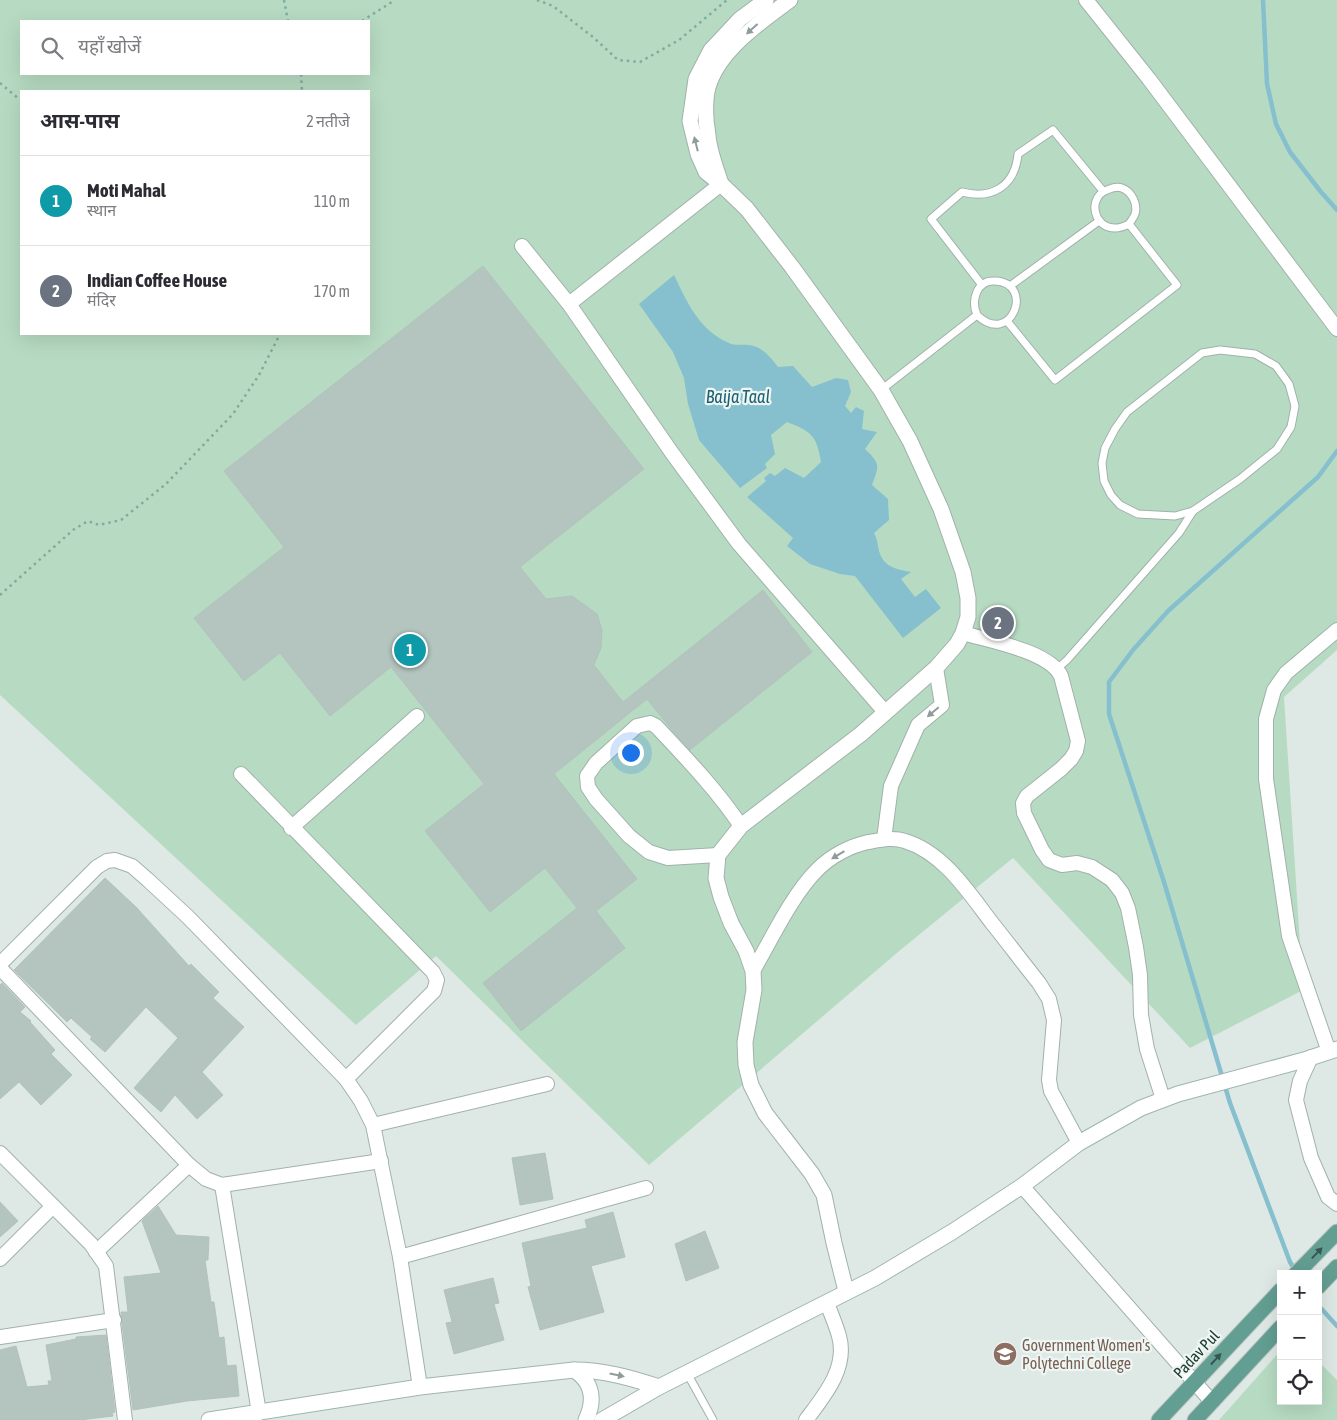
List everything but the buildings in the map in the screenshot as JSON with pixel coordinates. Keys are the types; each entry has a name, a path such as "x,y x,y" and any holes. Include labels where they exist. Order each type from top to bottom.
{"main road":[{"path":"1300,1270 1337,1232"},
{"path":"1322,1283 1337,1267"},
{"name":"Padav Pul","path":"1159,1420 1277,1294"},
{"path":"1195,1420 1277,1331"}],"street":[{"path":"766,0 740,19 712,50 696,79 690,121 698,154 706,172 747,209 792,267 881,390 910,441 940,509 963,572 968,598 968,617 963,633 936,668 861,734 741,826 718,855 716,878 721,897 731,923 746,951 753,971 754,990 745,1042 746,1065 751,1085 765,1113 812,1174 824,1195 846,1291"},
{"path":"721,184 708,137 706,99 710,82 722,59 752,28 790,0"},
{"path":"1086,0 1149,79 1337,329"},
{"path":"569,304 721,184"},
{"path":"522,246 569,304 672,453 739,544 885,712"},
{"path":"602,1420 687,1372 875,1278 952,1232 1022,1186 1079,1143 1141,1108 1178,1094 1307,1059 1333,1050 1289,936 1266,779 1266,719 1274,690 1286,673 1337,630"},
{"path":"963,633 1033,654 1046,660 1059,672 1078,742 1076,751 1072,759 1027,796 1023,802 1024,813 1049,860 1062,865 1077,864 1092,867 1112,880 1122,892 1128,908 1136,947 1140,975 1141,1015 1147,1049 1163,1099"},
{"path":"884,839 891,786 918,725 942,705 936,668"},
{"path":"291,828 418,716"},
{"path":"718,855 668,858 649,852 628,836 588,787 587,776 596,762 637,726 650,723 656,726 719,796 741,826"},
{"path":"241,774 291,828 433,972 437,980 434,991 346,1079"},
{"path":"753,971 798,895 818,869 838,854 859,844 884,839 904,840 923,849 940,861 964,885 1039,983 1049,999 1054,1020 1049,1080 1051,1091 1079,1143"},
{"path":"0,964 97,867 107,860 115,860 132,866 188,917 346,1079 361,1101 373,1125 400,1257 420,1387"},
{"path":"0,968 189,1165 206,1179 222,1185 381,1161"},
{"path":"1307,1059 1296,1100 1311,1158 1328,1197 1337,1204"},
{"path":"373,1125 547,1084"},
{"path":"0,1153 91,1244 106,1266 125,1420"},
{"path":"96,1252 189,1165"},
{"path":"222,1185 259,1413"},
{"path":"1022,1186 1212,1402"},
{"path":"400,1257 646,1188"},
{"path":"0,1259 53,1206"},
{"path":"806,1420 836,1375 840,1355 840,1338 827,1303"},
{"path":"0,1336 114,1320"},
{"path":"209,1420 420,1387 574,1370 596,1370 630,1377 659,1387"},
{"path":"574,1370 583,1376 590,1387 592,1406 586,1420"}],"lane":[{"path":"982,284 931,219 962,192 984,195 999,189 1014,172 1018,154 1053,130 1103,191"},
{"path":"1113,187 1122,188 1130,193 1136,203 1135,214 1129,224 1120,228 1109,228 1099,221 1094,210 1096,200 1103,191 1113,187"},
{"path":"1010,286 1099,221"},
{"path":"1008,321 1055,380 1176,285 1129,224"},
{"path":"993,281 1004,282 1010,286 1017,297 1015,312 1008,321 996,325 984,322 977,315 974,306 976,293 982,284 993,281"},
{"path":"881,390 977,315"},
{"path":"1059,672 1067,660 1179,533 1193,511 1240,479 1277,449 1291,427 1295,406 1289,384 1276,366 1255,354 1220,350 1202,353 1127,412 1105,448 1102,464 1104,481 1111,495 1120,504 1138,514 1175,516 1193,511"},
{"path":"687,1372 713,1420"}],"path":[{"path":"284,0 288,20"},
{"path":"364,20 395,0"},
{"path":"537,0 553,6 594,37 618,60 640,62 679,40 727,0"},
{"path":"301,75 302,90"},
{"path":"0,83 19,99"},
{"path":"0,596 73,530 88,521 99,525 121,520 166,484 233,414 259,375 279,335"}],"green space":[{"path":"0,0 1337,0 1337,650 1284,697 1303,990 1190,1048 1013,858 898,952 649,1165 436,956 356,1025 0,695"},
{"path":"1277,1355 1277,1405 1322,1405 1322,1365 1337,1380 1337,1420 1219,1420"}],"water":[{"name":"Baija Taal","path":"674,275 695,314 710,331 719,337 731,344 757,347 772,359 778,367 793,366 812,387 836,378 848,380 851,392 845,406 851,413 856,407 864,411 862,429 877,432 865,449 874,458 877,466 872,485 888,499 889,520 874,533 880,553 883,560 890,566 911,572 901,579 915,597 926,589 941,608 903,638 855,576 840,574 810,564 787,546 793,538 747,497 766,481 764,478 770,473 775,476 785,468 804,478 821,462 815,440 812,436 802,428 787,422 771,435 775,454 765,464 767,468 740,488 699,440 688,404 684,378 673,352 639,304"}],"waterway":[{"path":"1263,0 1267,84 1276,124 1290,152 1337,210"},
{"path":"1295,1270 1290,1262 1230,1103 1164,882 1109,714 1109,682 1133,650 1168,611 1318,477 1337,451"},
{"path":"1322,1309 1337,1326"}],"place":[{"name":"Indian Coffee House","path":"998,623"},
{"name":"Moti Mahal","path":"410,650"},
{"name":"Government Women's Polytechni College","path":"1005,1354"}]}
